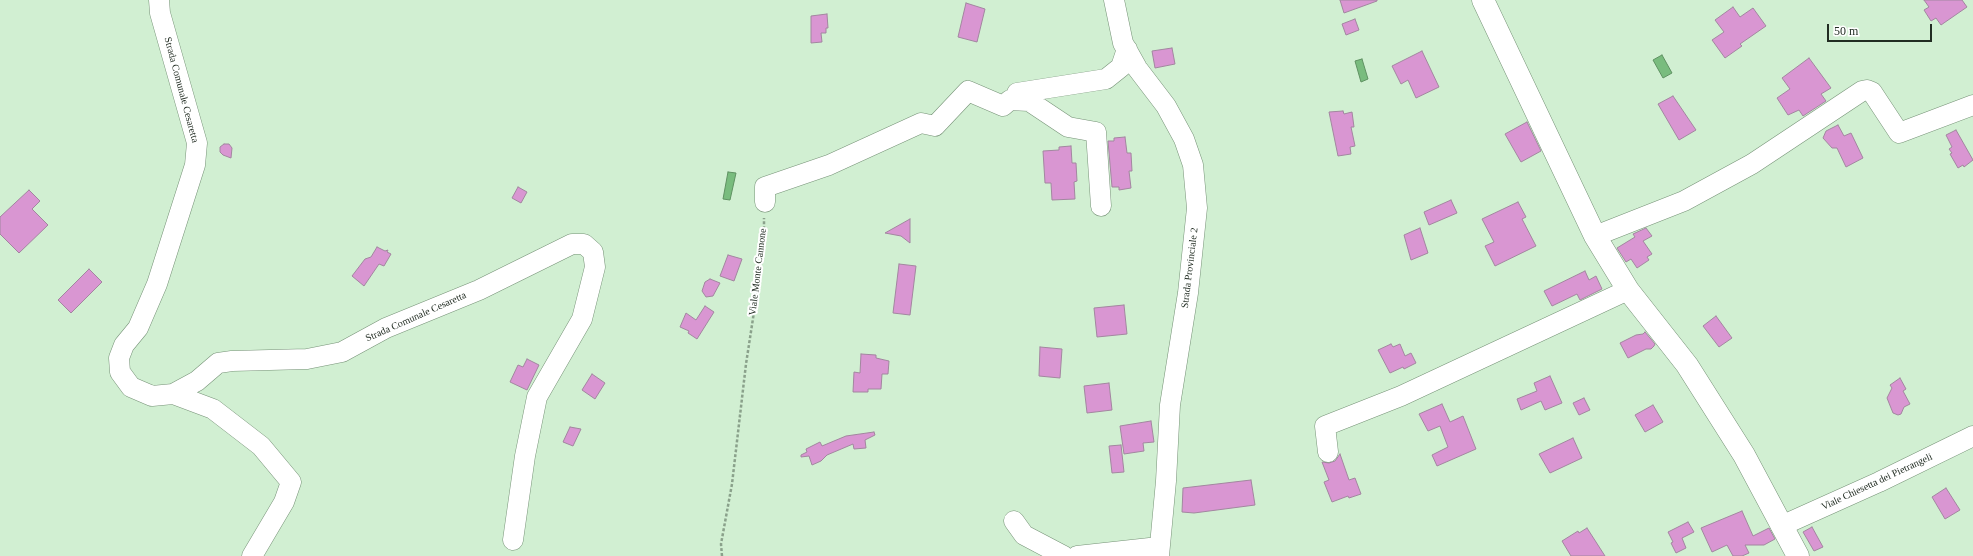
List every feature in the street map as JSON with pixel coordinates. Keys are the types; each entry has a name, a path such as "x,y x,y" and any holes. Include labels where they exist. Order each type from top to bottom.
{"main road":[{"path":"1483,0 1595,236 1628,290 1687,365 1744,455 1798,556"}],"street":[{"name":"Strada Comunale Cesaretta","path":"159,0 160,13 197,143 195,165 158,284 138,328 124,344 119,358 120,372 131,387 152,396 173,394 197,381 218,363 232,360 307,359 342,352 386,328 479,290 572,244 584,244 593,252 595,266 582,319 537,397 525,456 513,540"},
{"name":"Strada Provinciale 2","path":"1114,0 1123,43 1137,68 1166,106 1184,139 1194,165 1197,208 1188,293 1170,405 1166,482 1159,552"},
{"path":"1101,206 1096,132 1068,127 1017,93 1106,80 1121,67 1127,49"},
{"path":"1595,236 1684,201 1752,164 1862,91 1867,90 1872,92 1899,133 1973,105"},
{"path":"765,202 765,187 829,165 921,123 935,126 968,92 1003,106 1010,100 1030,101"},
{"path":"1328,452 1325,426 1401,396 1628,290"},
{"path":"173,394 213,409 261,446 291,482 284,502 252,556"},
{"name":"Viale Chiesetta dei Pietrangeli","path":"1782,526 1879,482 1973,436"},
{"path":"1014,521 1024,535 1064,556"},
{"path":"1077,556 1159,552"}],"path":[{"name":"Viale Monte Cannone","path":"722,556 721,544 732,484 746,364 764,247 765,202"}],"shaded area":[{"path":"1662,55 1672,73 1663,78 1653,60"},
{"path":"1362,59 1368,79 1361,82 1355,61"},
{"path":"728,172 736,173 730,200 723,199"}],"building":[{"path":"1340,0 1377,0 1377,1 1344,13"},
{"path":"1924,0 1962,0 1967,7 1941,25 1936,18 1931,21 1924,10 1929,7"},
{"path":"966,3 985,9 977,42 958,37"},
{"path":"1733,7 1740,17 1753,8 1766,26 1740,44 1742,46 1725,58 1712,40 1724,32 1715,20"},
{"path":"827,14 828,28 826,28 826,33 821,33 822,42 811,43 811,16"},
{"path":"1355,19 1359,30 1346,35 1342,24"},
{"path":"1172,48 1175,64 1155,68 1152,51"},
{"path":"1422,51 1439,87 1416,98 1408,80 1401,84 1392,66"},
{"path":"1809,58 1831,88 1821,94 1826,101 1803,116 1799,110 1788,115 1777,98 1790,89 1782,78"},
{"path":"1673,96 1696,130 1679,140 1658,104"},
{"path":"1343,111 1344,114 1352,112 1354,127 1351,127 1355,146 1350,147 1351,154 1338,156 1329,112"},
{"path":"1527,122 1541,151 1521,162 1505,134"},
{"path":"1838,125 1844,136 1851,133 1863,158 1846,167 1837,148 1832,148 1823,138 1826,131"},
{"path":"1956,130 1973,160 1964,167 1963,165 1958,168 1950,154 1952,153 1949,149 1952,147 1946,135"},
{"path":"1125,137 1127,153 1131,153 1132,171 1129,171 1131,188 1119,190 1119,187 1112,187 1108,141 1114,141 1114,138"},
{"path":"224,144 229,144 232,148 231,158 220,152 220,147"},
{"path":"1071,146 1072,163 1076,163 1077,181 1074,182 1075,199 1052,200 1051,183 1045,183 1043,151 1059,150 1059,147"},
{"path":"518,187 527,192 521,203 512,198"},
{"path":"29,190 40,201 32,209 48,225 19,253 0,234 0,217"},
{"path":"1451,200 1457,213 1429,225 1424,212"},
{"path":"1518,202 1526,217 1522,219 1536,246 1495,266 1485,246 1494,242 1482,219"},
{"path":"910,219 910,243 901,236 885,233"},
{"path":"1420,228 1428,253 1411,260 1404,235"},
{"path":"1646,228 1652,236 1643,241 1652,254 1647,257 1649,260 1637,268 1631,259 1626,262 1617,248 1635,237 1633,234"},
{"path":"377,247 385,251 388,250 387,252 391,254 384,266 379,264 364,286 352,276 365,259 371,257"},
{"path":"728,255 742,259 734,281 720,276"},
{"path":"899,264 916,266 910,315 893,313"},
{"path":"89,269 102,282 71,313 58,300"},
{"path":"1585,271 1589,280 1596,276 1602,289 1580,300 1577,294 1552,306 1544,291"},
{"path":"710,279 720,283 713,296 706,297 702,291 705,282"},
{"path":"1124,305 1127,334 1097,337 1094,308"},
{"path":"705,306 714,312 697,339 688,333 689,331 680,327 686,313 696,320"},
{"path":"1716,316 1732,338 1719,347 1703,326"},
{"path":"1645,332 1655,344 1654,346 1651,349 1646,349 1628,358 1620,343"},
{"path":"1391,344 1393,347 1400,344 1405,356 1411,353 1416,363 1404,369 1403,367 1390,373 1378,350"},
{"path":"1040,347 1062,349 1060,378 1039,376"},
{"path":"861,354 876,355 876,358 889,361 888,374 882,374 881,389 868,389 868,392 853,392 854,372 860,373"},
{"path":"527,359 539,365 527,390 510,382 518,365 523,367"},
{"path":"592,374 605,383 595,399 582,390"},
{"path":"1550,376 1562,403 1545,410 1541,401 1521,410 1517,399 1537,391 1534,383"},
{"path":"1900,378 1906,389 1903,391 1910,404 1904,407 1901,414 1898,415 1893,413 1887,398 1892,388 1890,385"},
{"path":"1109,383 1112,410 1087,413 1084,386"},
{"path":"1584,398 1590,410 1579,415 1573,403"},
{"path":"1442,404 1450,422 1463,416 1476,449 1437,466 1432,455 1448,447 1440,426 1428,431 1419,414"},
{"path":"1653,405 1663,422 1645,432 1635,415"},
{"path":"1151,421 1154,442 1143,443 1144,451 1124,454 1120,426"},
{"path":"570,427 581,429 573,446 563,442"},
{"path":"874,432 875,435 865,440 866,448 854,449 853,444 827,455 821,461 812,465 809,456 801,457 801,455 807,452 806,449 820,442 822,446 846,436"},
{"path":"1573,438 1582,458 1550,473 1539,454"},
{"path":"1121,445 1124,472 1112,473 1109,446"},
{"path":"1340,454 1349,480 1355,478 1361,494 1349,498 1348,496 1332,502 1324,482 1329,480 1322,462 1329,463 1335,461"},
{"path":"1251,480 1255,505 1194,513 1182,512 1183,488"},
{"path":"1946,488 1960,510 1945,519 1932,497"},
{"path":"1742,511 1753,536 1769,528 1775,539 1764,545 1745,545 1749,553 1742,556 1733,556 1727,545 1712,552 1701,528"},
{"path":"1688,522 1694,532 1682,538 1686,548 1676,553 1668,532"},
{"path":"1812,527 1823,547 1814,551 1803,532"},
{"path":"1587,528 1605,556 1571,556 1562,541 1578,531 1579,533"}]}
